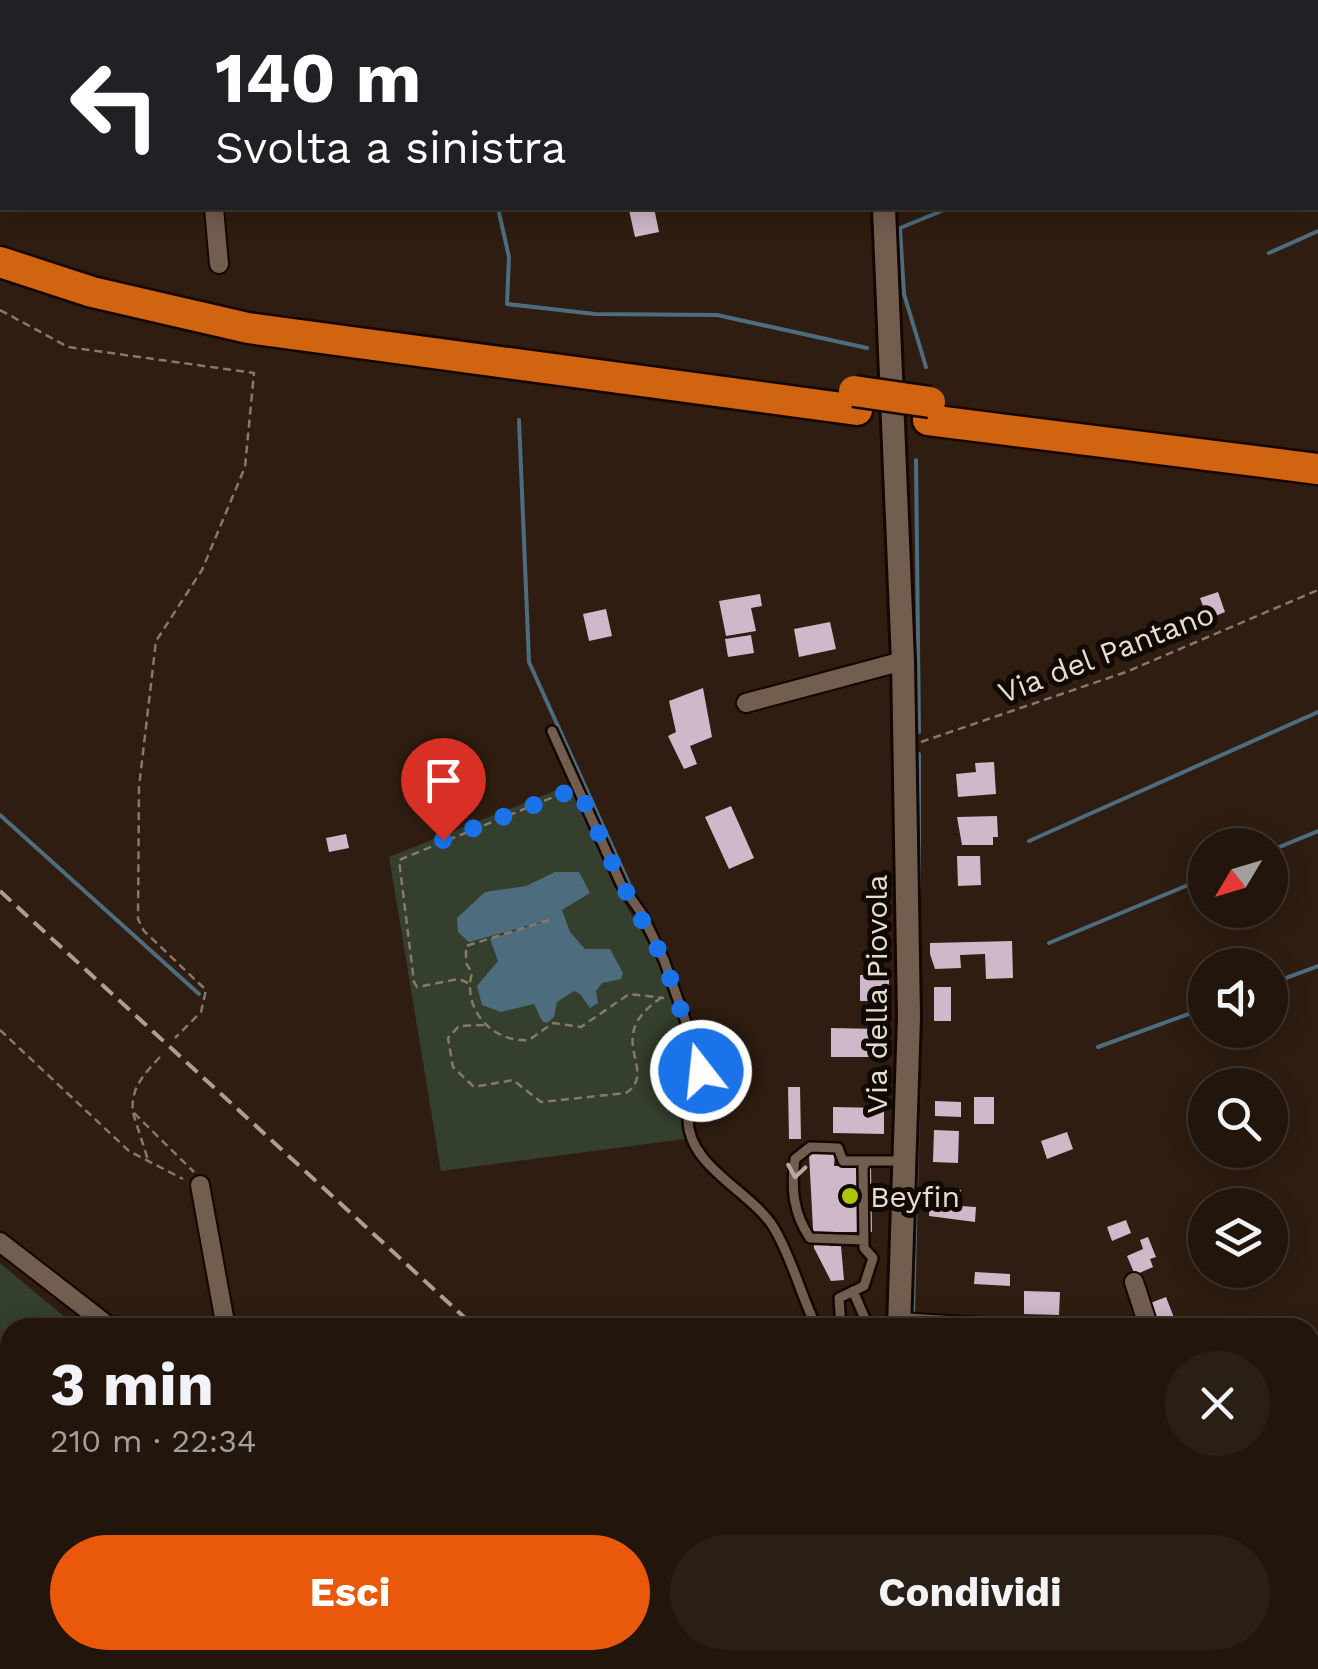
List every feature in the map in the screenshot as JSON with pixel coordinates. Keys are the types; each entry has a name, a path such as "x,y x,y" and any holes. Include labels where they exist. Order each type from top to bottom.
{"highway":[{"path":"0,243 139,287 255,310 1318,469"},
{"path":"0,262 106,296 248,328 855,400"},
{"path":"929,411 1318,452"}],"street":[{"path":"214,210 219,264"},
{"name":"Via della Piovola","path":"884,210 906,748 909,1016 899,1318"},
{"path":"746,703 903,661"},
{"path":"200,1185 224,1318"},
{"path":"0,1242 98,1318"},
{"path":"1134,1282 1146,1318"}],"lane":[{"path":"552,731 622,884 664,960 681,1007 702,1082 689,1105 687,1120 697,1147 710,1166 764,1212 777,1232 813,1318"},
{"path":"864,1240 810,1238 794,1203 795,1159 810,1147 838,1148 844,1161 905,1161"},
{"path":"867,1161 863,1166 864,1248 873,1258 902,1257"},
{"path":"840,1318 838,1298 864,1286 873,1258"},
{"path":"854,1291 865,1318"}],"path":[{"path":"0,310 68,347 254,373 245,466 202,570 156,641 139,788 138,919 206,990 201,1012 176,1038"},
{"name":"Via del Pantano","path":"906,748 1126,672 1318,590"},
{"path":"469,983 459,979 418,987 414,982 399,860 578,788"},
{"path":"486,1025 474,1010 466,946 549,920"},
{"path":"523,927 526,933"},
{"path":"662,998 645,1009 633,1026 630,1042 639,1070 638,1080 626,1093 541,1102 513,1080 474,1088 453,1066 448,1038 459,1026 486,1025 522,1041 553,1023 581,1027 629,994 662,998 681,1007"},
{"path":"0,1030 118,1142 150,1164 200,1185"},
{"path":"150,1164 131,1100 140,1079 160,1057"},
{"path":"133,1112 192,1168 200,1185"}],"green space":[{"path":"569,785 624,902 662,966 692,1050 667,1056 685,1139 441,1171 389,857"},
{"path":"0,1263 66,1318 0,1318"}],"water":[{"path":"555,872 579,872 590,893 562,910 570,932 585,949 610,949 623,973 621,979 602,983 596,991 598,1003 590,1008 574,991 557,1002 554,1017 547,1023 534,1004 501,1012 482,1005 477,986 498,961 490,939 552,919 469,942 458,932 457,918 485,892 526,886"}],"building":[{"path":"629,210 654,210 659,232 635,237"},
{"path":"1218,592 1225,612 1208,619 1200,598"},
{"path":"760,594 762,606 751,608 756,631 726,636 719,601"},
{"path":"606,609 612,636 589,641 583,614"},
{"path":"830,622 836,649 799,657 794,629"},
{"path":"751,635 754,653 728,657 725,639"},
{"path":"703,688 712,737 690,746 697,764 684,769 668,736 676,732 669,701"},
{"path":"994,762 996,794 958,797 956,774 976,772 975,763"},
{"path":"731,806 754,858 729,869 705,817"},
{"path":"997,816 998,837 993,837 993,845 962,845 957,817"},
{"path":"346,834 349,848 329,852 326,838"},
{"path":"957,856 980,856 981,885 958,886"},
{"path":"1012,941 1013,978 986,979 985,954 960,955 961,968 935,969 930,954 930,943"},
{"path":"860,975 889,975 889,1001 860,1001"},
{"path":"934,987 951,987 951,1021 934,1021"},
{"path":"831,1028 882,1029 882,1057 831,1057"},
{"path":"788,1087 800,1087 801,1139 789,1139"},
{"path":"974,1097 994,1097 994,1124 974,1124"},
{"path":"935,1101 961,1102 961,1117 935,1116"},
{"path":"833,1107 884,1108 884,1134 833,1133"},
{"path":"934,1130 959,1131 958,1163 933,1162"},
{"path":"1067,1132 1073,1149 1047,1159 1041,1141"},
{"path":"835,1153 834,1166 871,1166 872,1232 829,1232 830,1246 841,1246 844,1280 831,1281 814,1248 809,1154"},
{"path":"930,1189 961,1190 961,1206 976,1207 975,1222 929,1216"},
{"path":"1126,1220 1131,1233 1112,1241 1107,1227"},
{"path":"1148,1237 1156,1257 1150,1259 1153,1267 1135,1275 1127,1256 1143,1249 1140,1240"},
{"path":"975,1272 1010,1274 1010,1286 974,1284"},
{"path":"1024,1291 1060,1292 1059,1315 1024,1314"},
{"path":"1166,1297 1174,1318 1150,1318 1145,1305"}],"waterway":[{"path":"498,210 509,257 507,304 595,314 717,315 867,348"},
{"path":"926,367 904,294 900,228 944,210"},
{"path":"1269,253 1318,231"},
{"path":"519,420 529,662 635,897"},
{"path":"916,460 919,732"},
{"path":"1029,841 1318,712"},
{"path":"919,754 919,969"},
{"path":"0,815 199,994"},
{"path":"1288,844 1318,831"},
{"path":"1049,943 1188,885"},
{"path":"1288,977 1318,966"},
{"path":"1098,1047 1188,1014"},
{"path":"913,1315 920,1029"}],"railway":[{"path":"0,891 465,1318"}],"place":[{"name":"Beyfin","path":"850,1196"}],"route":[{"path":"443,840 578,788 622,884 664,960 701,1071"}]}
